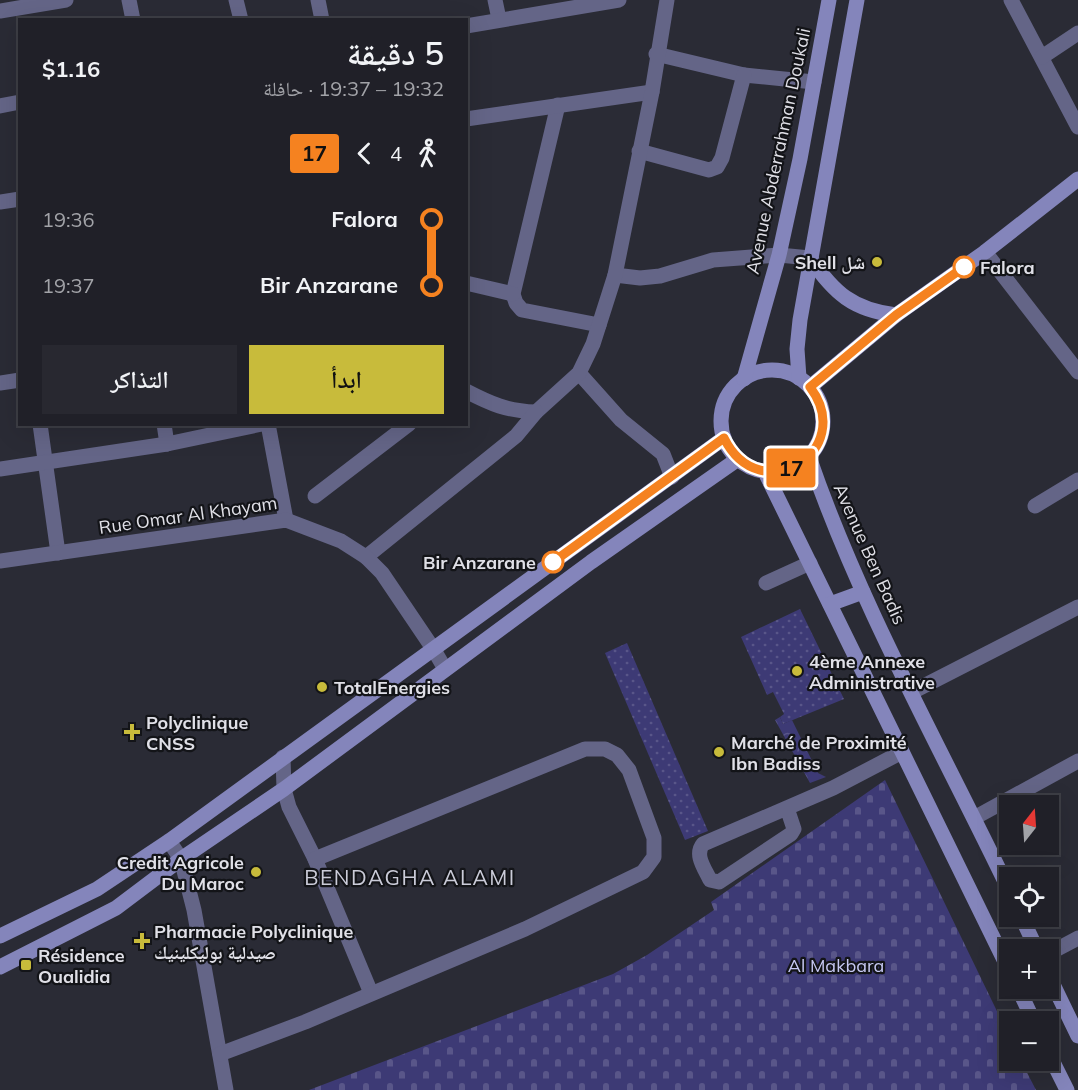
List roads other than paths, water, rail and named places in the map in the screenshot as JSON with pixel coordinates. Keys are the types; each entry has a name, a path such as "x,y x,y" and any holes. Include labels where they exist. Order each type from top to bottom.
{"main road":[{"name":"Avenue Abderrahman Doukali","path":"744,379 779,255 800,159 829,0"},
{"path":"804,382 788,373 766,371 744,379 735,386 724,405 722,428 730,450 738,459 765,472 781,471 796,466 809,457 820,438 823,417 821,406 804,382 797,349 810,258 857,0"},
{"path":"804,382 985,252 1078,178"},
{"path":"810,258 828,284 841,296 877,313 896,315"},
{"path":"0,936 97,888 169,841 724,438"},
{"name":"Avenue Ben Badis","path":"809,457 821,492 863,592 999,869"},
{"path":"0,967 116,908 181,859 284,789 600,555 738,459"},
{"path":"765,472 999,950"},
{"path":"830,604 863,592"},
{"path":"1059,997 1078,1036"},
{"path":"1058,1071 1067,1090"}],"street":[{"path":"0,11 34,13 66,0"},
{"path":"129,0 133,18"},
{"path":"237,0 241,18"},
{"path":"318,0 322,18"},
{"path":"495,0 500,19"},
{"path":"468,26 619,0"},
{"path":"366,557 516,436 536,412 579,373 599,325 615,275 652,92 667,0"},
{"path":"1011,0 1078,128"},
{"path":"1042,57 1078,33"},
{"path":"657,54 744,75 814,82"},
{"path":"639,151 709,170 717,167 722,158 744,75"},
{"path":"468,119 652,92"},
{"path":"0,106 18,102"},
{"path":"558,105 513,294 522,310 599,325"},
{"path":"0,202 18,199"},
{"path":"985,252 1078,372"},
{"path":"615,275 640,278 660,276 712,260 779,255 810,258"},
{"path":"468,283 513,294"},
{"path":"579,373 621,420 663,454 672,477"},
{"path":"0,382 18,380"},
{"path":"468,392 494,405 514,411 536,412"},
{"path":"40,426 58,552"},
{"path":"164,426 167,444"},
{"path":"0,469 167,444 252,426"},
{"path":"268,426 286,520"},
{"path":"315,496 406,426"},
{"path":"1035,506 1078,480"},
{"name":"Rue Omar Al Khayam","path":"0,561 286,520 341,541 366,557 381,573 445,669"},
{"path":"766,583 810,563"},
{"path":"912,692 1078,607"},
{"path":"220,1054 305,1022 525,929 643,872 654,857 654,838 629,770 617,755 605,749 585,749 315,859"},
{"path":"787,808 794,829 791,834 720,882 710,880 699,855 699,849 703,844 833,788 902,752"},
{"path":"283,757 284,789 289,807 315,859 371,993"},
{"path":"974,818 1078,761"},
{"path":"169,841 181,859 194,910 226,1090"},
{"path":"1059,948 1078,938"}],"place":[{"name":"Shell شل","path":"877,262"},
{"name":"Falora","path":"964,267"},
{"name":"Bir Anzarane","path":"553,562"},
{"name":"4ème Annexe Administrative","path":"797,671"},
{"name":"TotalEnergies","path":"322,687"},
{"name":"Polyclinique CNSS","path":"132,732"},
{"name":"Marché de Proximité Ibn Badiss","path":"719,752"},
{"name":"Credit Agricole Du Maroc","path":"256,872"},
{"name":"Pharmacie Polyclinique صيدلية بوليكلينيك","path":"142,941"},
{"name":"Résidence Oualidia","path":"26,965"}],"district":[{"name":"BENDAGHA ALAMI","path":"410,877"}],"park label":[{"name":"Al Makbara","path":"836,965"}]}
